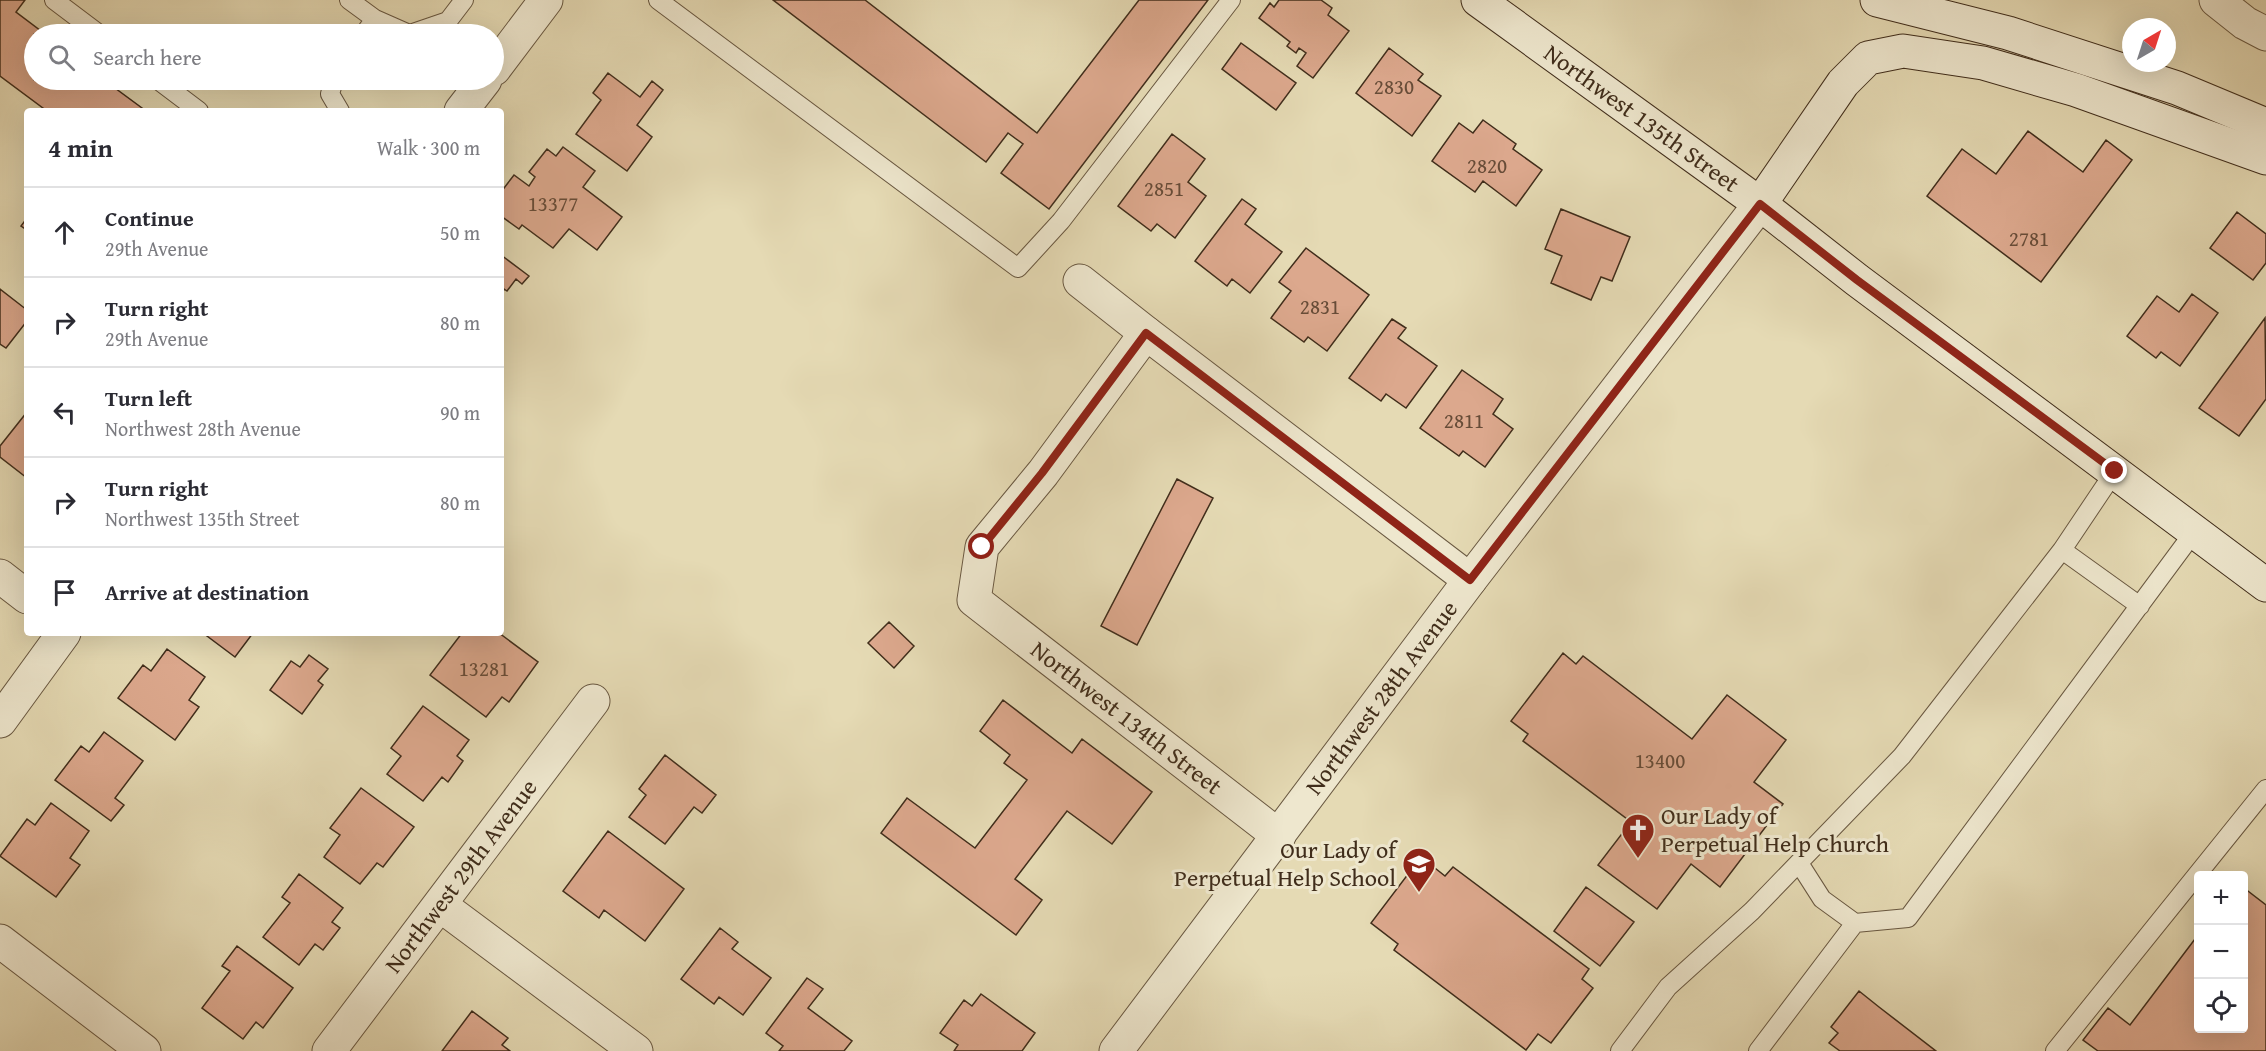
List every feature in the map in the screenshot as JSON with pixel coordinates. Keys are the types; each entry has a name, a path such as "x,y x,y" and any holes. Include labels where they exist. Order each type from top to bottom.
{"street":[{"path":"504,56 546,0"},
{"name":"Northwest 135th Street","path":"1478,0 1760,204 1867,287 2266,585"},
{"path":"1877,0 2008,33 2177,88 2266,125"},
{"path":"2216,0 2245,23 2266,34"},
{"name":"Northwest 28th Avenue","path":"1116,1051 1470,580 1760,204 1843,83 1868,58 1903,51 1983,63 2076,90 2266,158"},
{"path":"463,108 477,90"},
{"path":"1080,281 1470,580"},
{"name":"Northwest 134th Street","path":"1146,333 1042,473 982,547 974,600 1279,836"},
{"path":"0,576 24,595"},
{"path":"0,721 62,636"},
{"name":"Northwest 29th Avenue","path":"330,1051 593,701"},
{"path":"440,905 636,1051"},
{"path":"0,941 144,1051"}],"lane":[{"path":"54,0 86,24"},
{"path":"349,0 375,19 387,24"},
{"path":"439,24 448,21 464,0"},
{"path":"658,0 1018,268 1060,221 1232,0"},
{"path":"371,24 375,19"},
{"path":"172,90 196,108"},
{"path":"331,90 330,94 338,108"},
{"path":"1620,1051 1668,987 1752,911 1902,756 2062,550 2115,471"},
{"path":"1799,863 1822,899 1855,923 1908,918 2194,532"},
{"path":"2062,550 2140,606"},
{"path":"2055,1051 2266,789"},
{"path":"1758,1051 1855,923"}],"building":[{"path":"0,0 25,0 16,12 32,24 24,24 24,90 118,90 142,108 43,108 0,76"},
{"path":"773,0 865,0 1037,133 1139,0 1208,0 1049,209 1001,173 1023,144 1008,133 986,162"},
{"path":"1279,0 1321,0 1332,8 1328,15 1349,31 1313,78 1297,66 1306,53 1299,48 1296,53 1287,46 1290,42 1259,18 1270,3 1274,7"},
{"path":"1241,43 1296,83 1276,110 1222,69"},
{"path":"1389,48 1423,74 1418,80 1441,96 1412,136 1356,93"},
{"path":"608,73 640,97 652,81 663,90 637,125 652,137 627,171 576,134 601,100 593,93"},
{"path":"1483,120 1516,144 1513,149 1542,170 1516,206 1483,181 1475,192 1432,161 1459,123 1473,133"},
{"path":"2028,131 2083,172 2106,140 2132,160 2041,282 1927,196 1962,149 1996,174"},
{"path":"1172,134 1205,159 1188,182 1206,196 1175,238 1157,224 1151,231 1118,206"},
{"path":"563,147 595,171 583,187 622,217 597,250 569,229 553,248 522,225 519,229 504,218 504,188 514,175 529,186 535,177 529,172 547,149 556,156"},
{"path":"1242,199 1256,209 1245,224 1282,252 1250,293 1232,279 1227,286 1195,261"},
{"path":"1561,209 1630,237 1612,281 1601,277 1591,300 1551,283 1562,256 1545,249"},
{"path":"2237,212 2266,234 2266,263 2253,280 2210,248"},
{"path":"1306,248 1369,295 1327,351 1308,337 1304,342 1271,318 1291,291 1279,282"},
{"path":"504,257 529,276 522,284 516,279 507,291 504,289"},
{"path":"0,289 24,308 24,325 6,348 0,344"},
{"path":"2192,294 2218,313 2180,366 2161,352 2156,358 2127,336 2157,296 2179,312"},
{"path":"2265,318 2266,399 2239,436 2199,408"},
{"path":"1392,319 1406,328 1398,338 1437,366 1406,408 1386,394 1381,401 1349,378"},
{"path":"1462,370 1503,399 1493,414 1513,429 1485,467 1463,451 1459,456 1420,428"},
{"path":"24,416 24,476 0,457 0,446"},
{"path":"1177,479 1213,498 1137,645 1101,626"},
{"path":"889,622 914,646 894,668 868,643"},
{"path":"207,636 251,636 235,657"},
{"path":"460,636 503,636 538,662 509,702 502,697 486,717 430,675"},
{"path":"167,649 205,677 189,700 199,707 175,740 118,698 143,665 151,671"},
{"path":"1563,653 1576,664 1583,656 1692,739 1727,695 1786,740 1754,782 1783,804 1720,887 1691,864 1657,909 1598,865 1631,822 1523,741 1528,734 1511,721"},
{"path":"309,655 328,669 318,681 323,685 302,714 270,690 291,661 300,667"},
{"path":"1003,700 1072,753 1082,739 1152,792 1112,844 1067,811 1015,879 1042,900 1016,935 881,833 907,798 975,848 1027,780 1004,763 1010,755 980,731"},
{"path":"423,706 469,740 457,756 463,761 448,782 442,777 423,801 387,774 401,756 391,748"},
{"path":"104,732 143,761 115,798 124,805 111,821 55,780 81,746 89,752"},
{"path":"665,755 716,795 702,813 694,807 665,844 629,817 646,795 639,789"},
{"path":"361,788 414,827 383,867 377,863 360,884 324,857 340,835 330,828"},
{"path":"51,803 89,831 70,858 80,865 56,897 0,856 27,819 35,825"},
{"path":"608,831 684,889 645,941 604,910 599,918 563,891"},
{"path":"1421,857 1445,876 1453,867 1589,969 1582,979 1593,988 1551,1043 1538,1034 1526,1050 1394,950 1398,944 1371,923"},
{"path":"299,874 343,908 332,922 340,928 323,950 315,944 299,965 263,937 290,903 282,897"},
{"path":"1586,887 1634,922 1600,966 1554,931"},
{"path":"2248,891 2266,905 2266,1051 2098,1051 2083,1040 2108,1008 2130,1025 2194,940 2194,1033 2248,1033"},
{"path":"720,928 738,942 732,949 771,978 743,1015 719,997 714,1004 681,979"},
{"path":"237,946 293,988 263,1028 256,1022 243,1039 202,1008 230,971 222,966"},
{"path":"807,978 823,989 808,1008 852,1041 844,1051 779,1051 783,1046 766,1033"},
{"path":"1859,991 1936,1051 1840,1051 1829,1043 1838,1033 1831,1027"},
{"path":"981,994 1035,1033 1022,1051 954,1051 958,1045 940,1033 964,1000 972,1006"},
{"path":"472,1011 508,1038 502,1045 510,1051 442,1051"}],"place":[{"name":"Our Lady of Perpetual Help Church","path":"1638,859"},
{"name":"Our Lady of Perpetual Help School","path":"1419,893"}],"route":[{"path":"982,547 1042,473 1146,333 1470,580 1760,204 1857,280 2115,471"}]}
